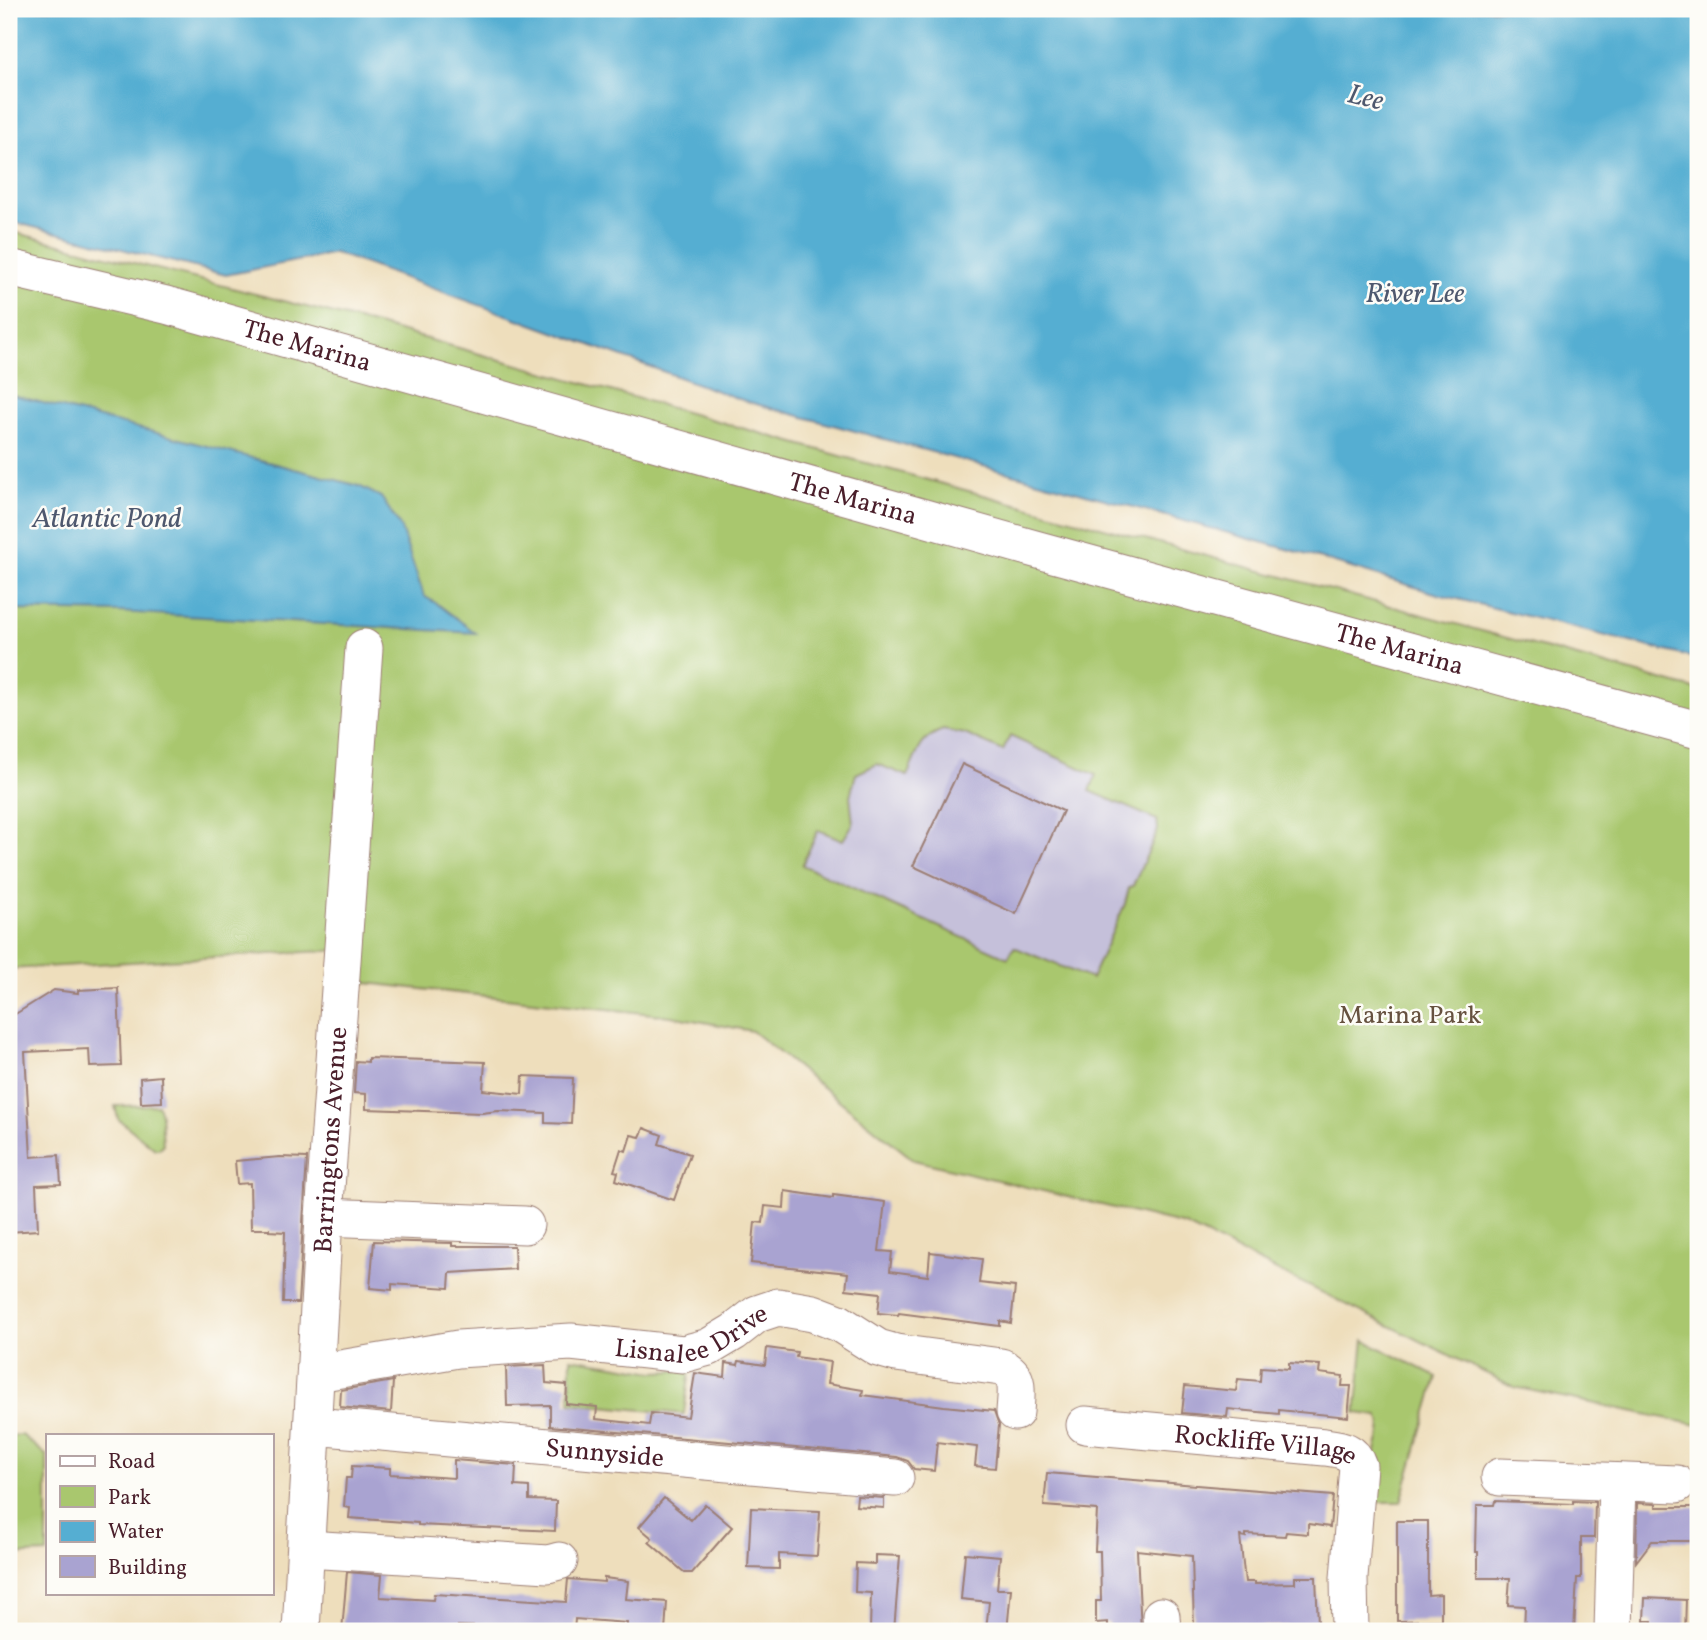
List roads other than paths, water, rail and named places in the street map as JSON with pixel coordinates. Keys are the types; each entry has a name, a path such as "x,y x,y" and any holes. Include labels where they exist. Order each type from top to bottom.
{"street":[{"name":"The Marina","path":"9,268 166,305 995,538 1698,730"},
{"name":"Barringtons Avenue","path":"301,1631 324,1217 364,648"},
{"path":"324,1217 525,1225"},
{"name":"Lisnalee Drive","path":"317,1373 458,1349 571,1342 683,1354 709,1347 757,1314 778,1307 813,1314 839,1323 878,1348 896,1353 1008,1370 1016,1381 1015,1412"},
{"name":"Rockliffe Village","path":"1086,1425 1340,1449 1356,1458 1358,1466 1349,1578 1350,1631"},
{"name":"Sunnyside","path":"314,1426 895,1478"},
{"path":"1500,1477 1676,1484"},
{"path":"1613,1631 1617,1482"},
{"path":"307,1549 548,1564 559,1561"}],"water":[{"name":"River Lee","path":"9,9 1698,9 1698,659 1438,594 1298,552 745,401 335,253 226,275 9,221"},
{"name":"Atlantic Pond","path":"9,394 359,486 381,497 400,526 424,596 476,633 119,612 9,610"}],"water label":[{"name":"Lee","path":"1366,96"}],"park label":[{"name":"Marina Park","path":"1410,1014"}]}
